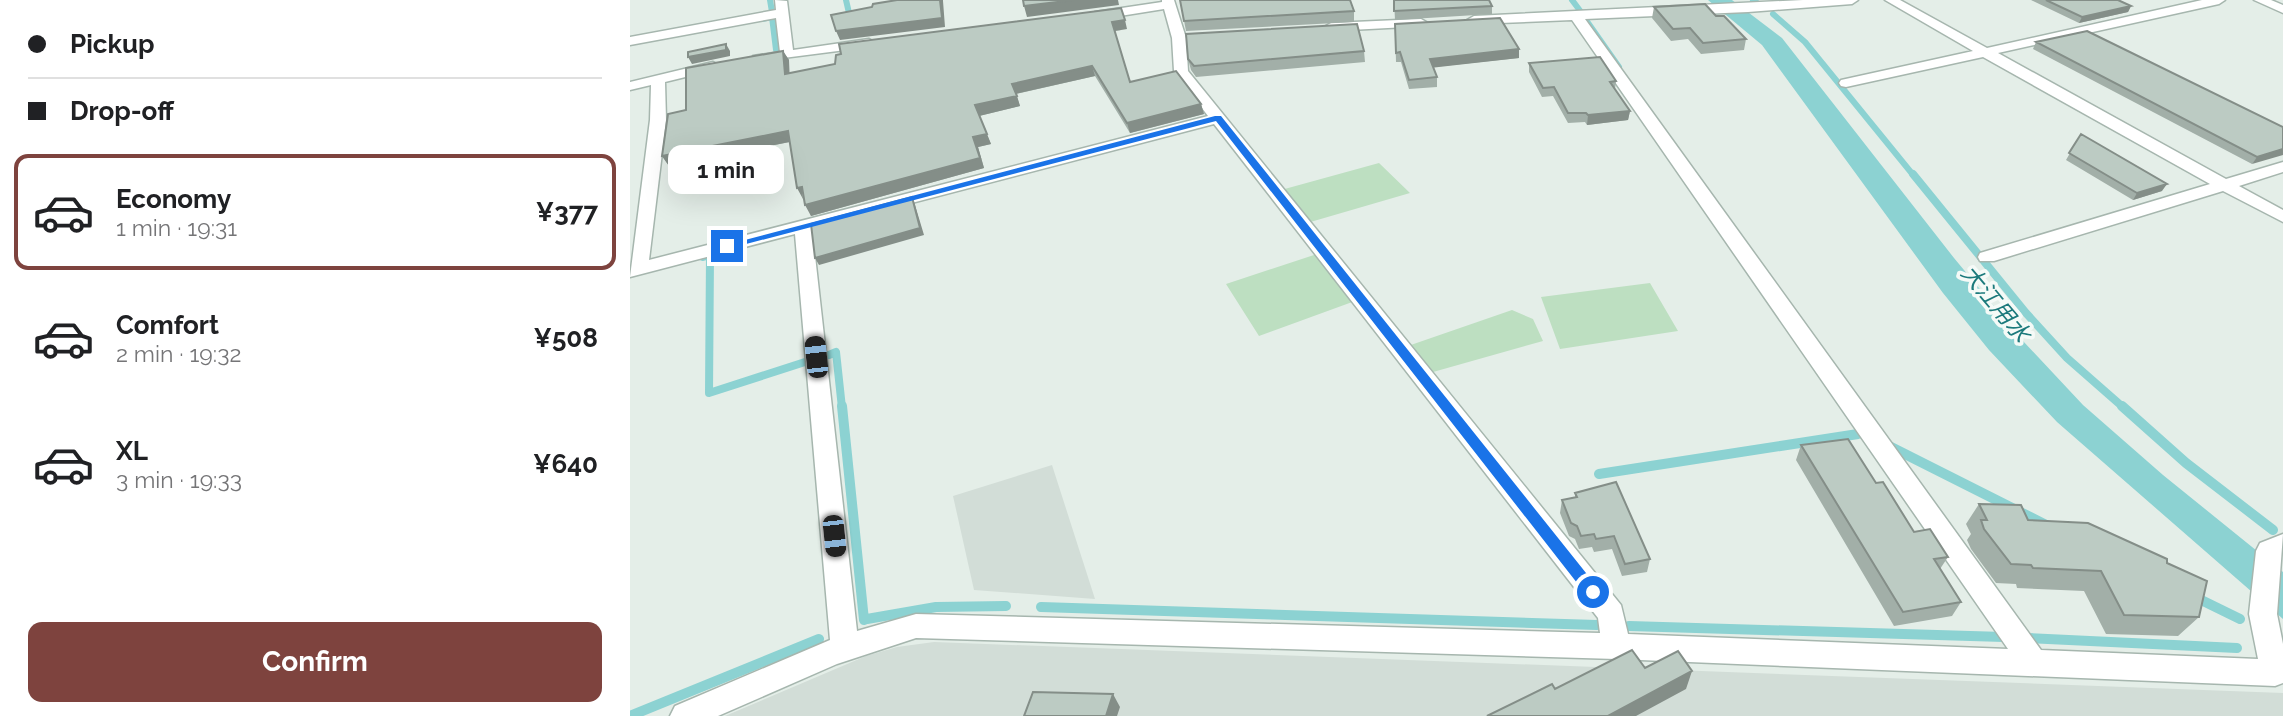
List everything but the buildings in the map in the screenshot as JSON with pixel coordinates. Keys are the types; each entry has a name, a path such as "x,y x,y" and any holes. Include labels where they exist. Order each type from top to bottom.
{"street":[{"path":"1463,21 1718,10 1852,0"},
{"path":"1891,0 2283,217"},
{"path":"1846,83 2219,0"},
{"path":"2260,0 2283,9"},
{"path":"1077,19 1169,3 1186,37 1181,71 1611,614 1616,646"},
{"path":"630,41 782,6 787,54"},
{"path":"1576,16 2034,663"},
{"path":"1311,28 1435,22"},
{"path":"749,60 887,41"},
{"path":"630,86 724,64"},
{"path":"658,81 659,120 634,269 1218,118"},
{"path":"1987,257 2283,167"},
{"path":"803,226 845,649"},
{"path":"685,716 845,649 884,634 916,626 1616,646 2275,673 2264,607 2276,551"}],"shaded area":[{"path":"1052,465 1095,599 974,590 953,496"},
{"path":"934,642 2283,693 2283,716 725,716 866,656 897,647"}],"green space":[{"path":"1379,163 1410,193 1307,223 1281,190"},
{"path":"1317,254 1355,301 1259,336 1226,284"},
{"path":"1650,283 1678,331 1560,349 1541,297"},
{"path":"1512,310 1533,319 1543,341 1426,374 1405,347"}],"water":[{"path":"1708,0 1732,0 1782,38 1954,258 2023,341 2083,405 2163,475 2283,572 2283,619 2057,422 1989,350 1943,293 1762,45"}],"waterway":[{"path":"770,0 772,12"},
{"path":"846,0 849,13"},
{"path":"1572,0 1581,12"},
{"path":"1773,14 1805,42 1914,176"},
{"path":"762,19 772,17 776,50"},
{"path":"1586,20 1619,67"},
{"name":"大江用水","path":"1913,174 2026,313 2067,358 2124,408"},
{"path":"703,257 710,255 709,393 805,362"},
{"path":"829,355 836,352 842,408"},
{"path":"842,406 864,620"},
{"path":"2122,406 2186,463 2273,530"},
{"path":"1599,474 1858,434"},
{"path":"1889,446 2048,526"},
{"path":"2193,596 2240,619"},
{"path":"867,619 936,607 1006,606"},
{"path":"1041,607 1597,625"},
{"path":"1629,626 2004,637"},
{"path":"2029,638 2237,648"},
{"path":"630,716 819,639"}],"route":[{"path":"727,246 1218,118 1593,592"}]}
